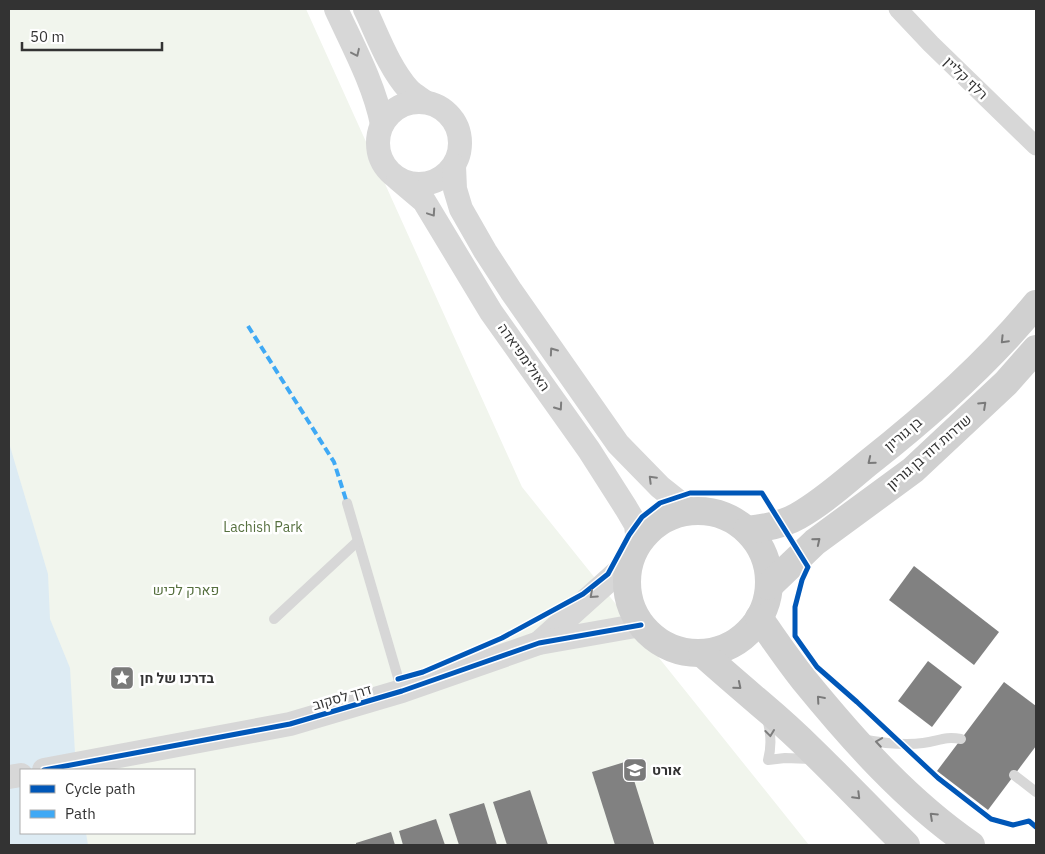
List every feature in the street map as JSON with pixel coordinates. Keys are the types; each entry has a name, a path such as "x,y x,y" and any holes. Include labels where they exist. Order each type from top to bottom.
{"main road":[{"name":"בן גוריון","path":"747,530 782,524 798,516 838,487 905,434 968,378 1018,326 1036,304"},
{"name":"שדרות דוד בן גוריון","path":"769,586 815,542 913,470 1006,383 1036,349"},
{"path":"689,510 710,511 730,518 747,530 760,546 768,566 769,586 766,603 759,618 744,636 724,648 702,653 679,650 658,641 641,625 630,605 626,584 633,553 651,527 669,516 689,510"},
{"path":"759,618 803,678 853,737 943,826 971,845"},
{"path":"702,653 822,761 906,845"},
{"path":"877,817 891,845"}],"street":[{"path":"336,9 372,87 378,103 382,124"},
{"path":"365,9 402,81 411,92 453,118 460,133 458,155 454,166 444,176 428,183 409,184 388,171 378,149 379,134 382,124 396,109 415,102 425,102"},
{"name":"רלף קליין","path":"898,9 938,51 1036,146"},
{"name":"האולימפיאדה","path":"454,166 455,189 461,209 511,291 618,444 660,487 689,510"},
{"name":"האולימפיאדה","path":"398,178 424,201 491,312 590,450 636,525 633,553"},
{"name":"דרך לסקוב","path":"540,643 633,553"},
{"name":"דרך לסקוב","path":"49,769 290,724 402,691 540,643 641,625"}],"lane":[{"path":"347,503 402,691"},
{"path":"274,619 358,541"},
{"path":"763,706 771,730 771,750 768,760 785,758 822,761"},
{"path":"853,737 895,744 924,743 948,737 961,739"},
{"path":"1014,775 1036,792"}],"green space":[{"name":"Lachish Park","path":"9,9 306,9 522,487 809,845 9,845"}],"shaded area":[{"path":"9,443 48,574 50,619 70,668 76,769 20,769 20,834 86,834 88,845 9,845"}],"building":[{"path":"914,566 999,632 974,665 889,600"},
{"path":"928,661 962,687 932,727 898,701"},
{"path":"1004,682 1036,706 1036,746 988,810 937,771"},
{"path":"628,761 654,844 615,845 592,772"},
{"path":"530,790 548,845 507,845 493,802"},
{"path":"484,803 497,845 459,845 449,814"},
{"path":"436,819 445,845 403,845 399,831"},
{"path":"391,832 395,845 356,845 356,843"}],"marked path":[{"path":"248,326 334,462 347,503"}],"cycle path":[{"path":"398,679 423,672 502,638 583,594 608,574 629,535 642,517 660,503 690,493 762,493 808,567 802,580 795,607 795,636 817,667 938,778 991,819 1013,825 1029,821 1036,827"},
{"path":"49,769 290,724 402,691 539,643 641,625"}],"place":[{"name":"בדרכו של חן","path":"122,678"},
{"name":"אורט","path":"635,770"}],"park label":[{"name":"פארק לכיש","path":"186,590"}]}
